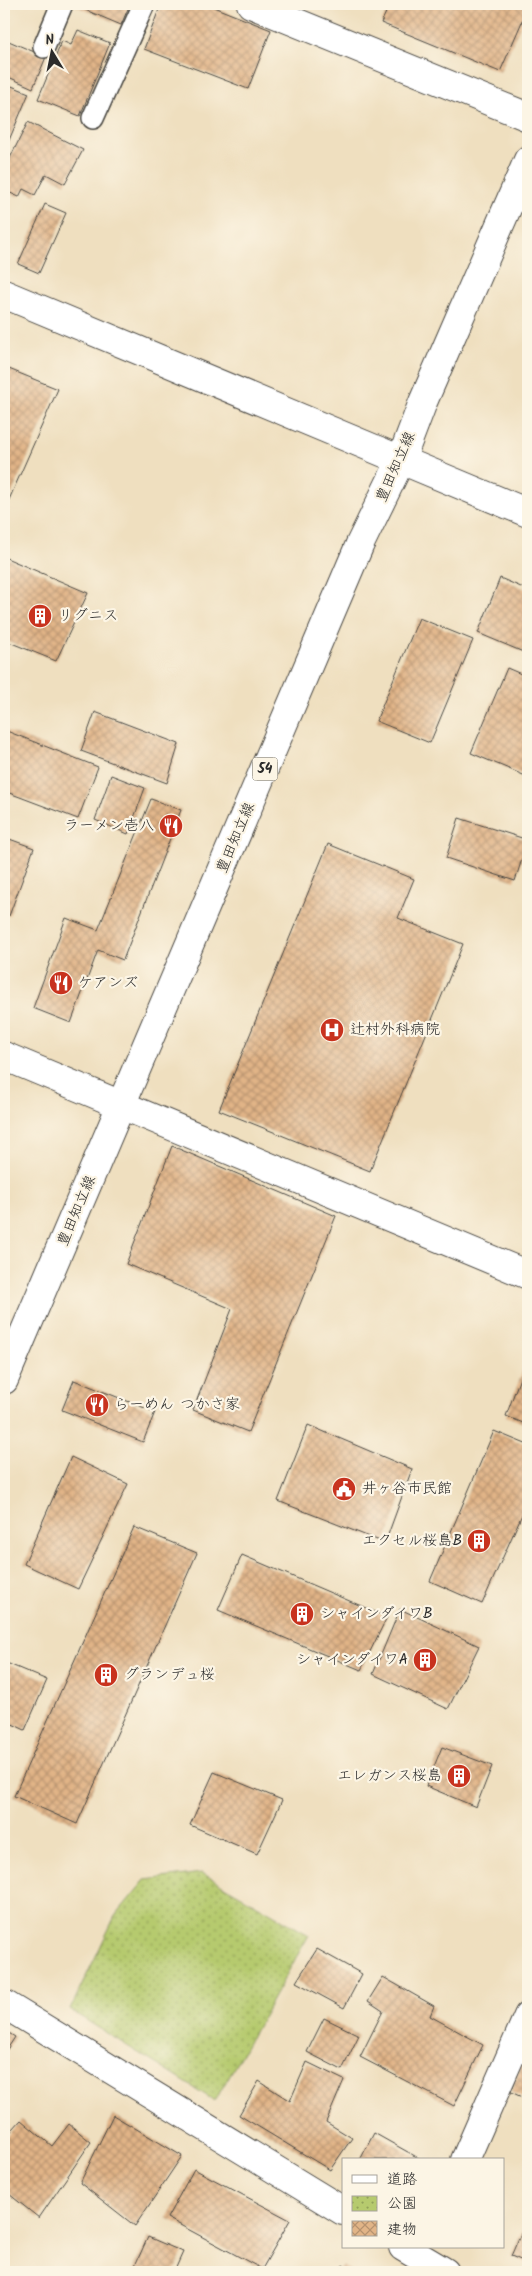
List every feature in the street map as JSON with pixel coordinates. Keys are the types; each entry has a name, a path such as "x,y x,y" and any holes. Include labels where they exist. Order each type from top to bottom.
{"street":[{"path":"252,4 528,117"},
{"name":"豊田知立線","path":"4,1380 360,544 400,460 423,402 528,160"},
{"path":"4,294 528,513"},
{"path":"4,1056 123,1104 528,1275"},
{"path":"4,2004 342,2210"},
{"path":"466,2158 528,2020"},
{"path":"416,2256 445,2272"}],"lane":[{"path":"44,47 62,4"},
{"path":"93,118 144,4"}],"green space":[{"path":"202,1873 309,1935 215,2101 70,2010 115,1916 145,1880"}],"building":[{"path":"77,4 130,4 121,25 76,6"},
{"path":"161,4 206,4 271,30 248,89 144,49"},
{"path":"390,4 528,4 528,8 500,72 381,23"},
{"path":"78,30 110,43 80,116 38,99 62,41 71,45"},
{"path":"4,39 46,57 33,88 4,75"},
{"path":"4,83 29,93 4,152"},
{"path":"28,122 83,150 65,184 46,174 35,195 23,189 19,197 4,190 4,170"},
{"path":"45,204 66,213 39,273 18,264"},
{"path":"4,367 58,389 4,511"},
{"name":"リグニス","path":"4,557 88,593 56,661 4,640"},
{"path":"500,578 528,590 528,654 478,633"},
{"path":"419,618 473,640 430,743 376,721"},
{"path":"507,668 528,677 528,777 471,753"},
{"path":"95,712 179,744 167,783 81,751"},
{"path":"4,730 98,767 78,819 4,791"},
{"path":"111,775 145,788 128,834 95,820"},
{"path":"151,799 181,810 123,960 98,950 71,1023 33,1008 66,918 98,930"},
{"path":"459,818 528,840 515,881 446,858"},
{"path":"4,837 34,848 9,916 4,914"},
{"path":"328,844 414,879 398,918 463,944 370,1171 219,1110"},
{"path":"172,1146 336,1216 248,1432 193,1410 232,1309 126,1264"},
{"path":"528,1356 528,1425 506,1416"},
{"path":"74,1380 155,1412 143,1442 62,1410"},
{"path":"308,1425 412,1469 385,1543 278,1501"},
{"name":"エクセル桜島B","path":"494,1431 528,1445 528,1501 482,1604 430,1581"},
{"path":"71,1457 128,1484 78,1589 24,1564"},
{"name":"グランデュ桜","path":"134,1527 197,1553 77,1824 14,1796"},
{"name":"シャインダイワB","path":"242,1555 387,1617 361,1670 218,1610"},
{"name":"シャインダイワA","path":"400,1609 479,1646 448,1709 373,1674"},
{"path":"4,1662 47,1680 25,1730 4,1720"},
{"name":"エレガンス桜島","path":"442,1747 492,1766 476,1807 426,1786"},
{"path":"214,1772 282,1800 257,1854 190,1825"},
{"path":"317,1949 362,1974 344,2008 296,1982"},
{"path":"383,1977 434,2006 430,2016 483,2045 454,2106 360,2057 383,2011 368,2001"},
{"path":"324,2018 359,2035 342,2070 307,2052"},
{"path":"4,2030 15,2037 4,2054"},
{"path":"526,2052 528,2053 528,2100 511,2092"},
{"path":"307,2062 344,2080 326,2122 352,2138 330,2170 239,2115 259,2081 290,2101"},
{"path":"113,2115 182,2156 135,2226 80,2183"},
{"path":"21,2120 52,2146 69,2124 91,2142 39,2218 4,2190 4,2139"},
{"path":"374,2133 418,2158 361,2158"},
{"path":"194,2169 290,2220 262,2269 167,2218"},
{"path":"528,2217 528,2263 511,2256"},
{"path":"148,2237 183,2252 174,2272 132,2272"},
{"path":"343,2265 352,2272 338,2272"}],"place":[{"name":"リグニス","path":"40,616"},
{"name":"ラーメン壱八","path":"171,826"},
{"name":"ケアンズ","path":"61,983"},
{"name":"辻村外科病院","path":"332,1030"},
{"name":"らーめん つかさ家","path":"97,1405"},
{"name":"井ヶ谷市民館","path":"344,1489"},
{"name":"エクセル桜島B","path":"479,1541"},
{"name":"シャインダイワB","path":"302,1614"},
{"name":"シャインダイワA","path":"425,1660"},
{"name":"グランデュ桜","path":"106,1675"},
{"name":"エレガンス桜島","path":"459,1776"}]}
